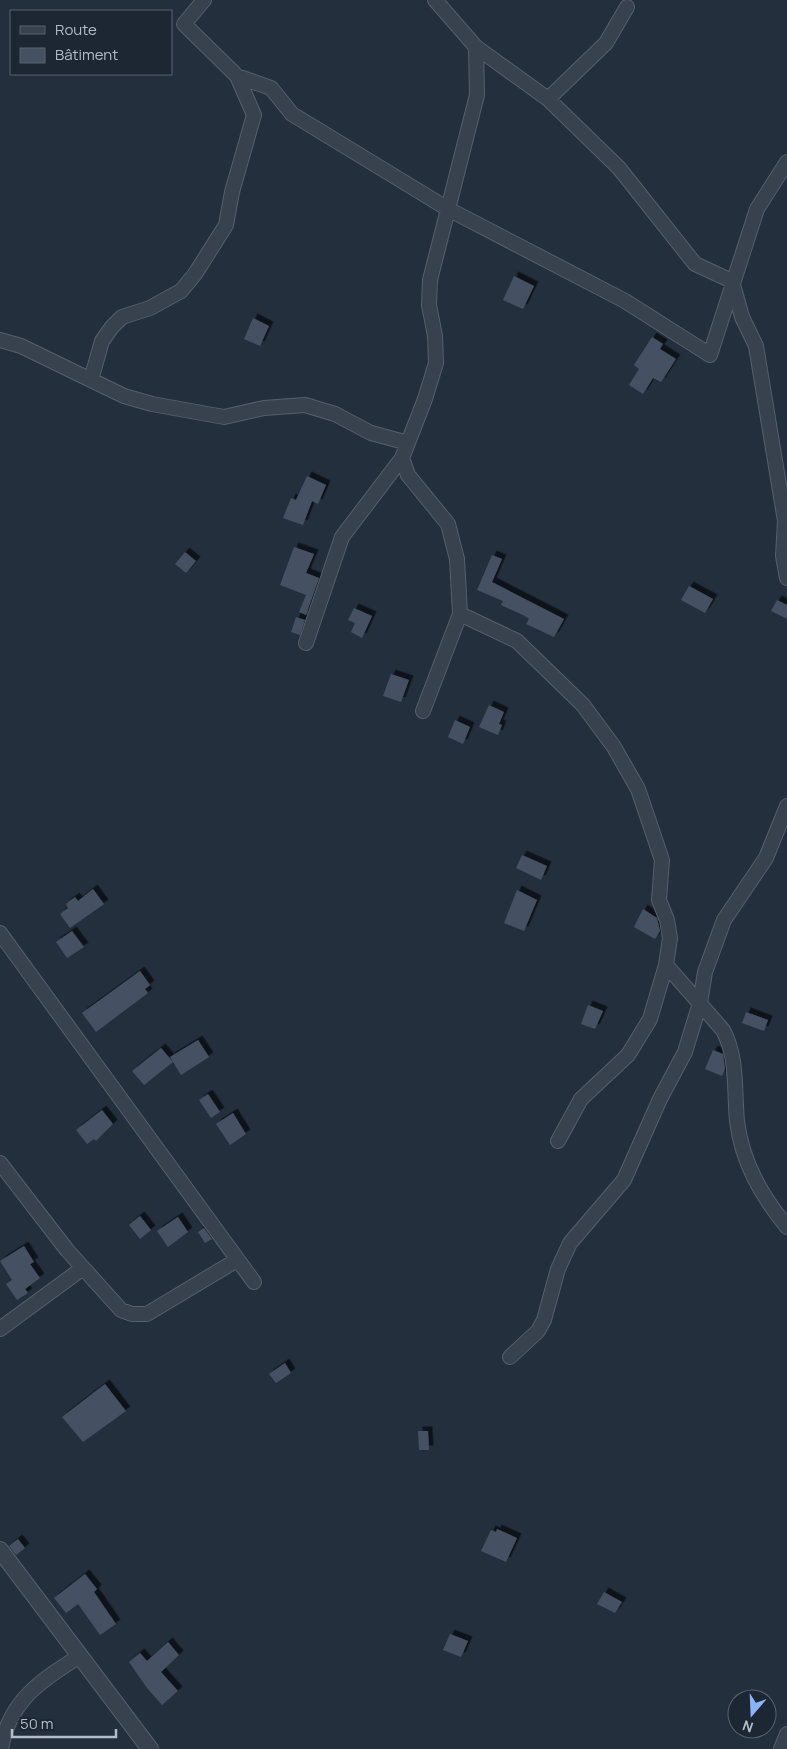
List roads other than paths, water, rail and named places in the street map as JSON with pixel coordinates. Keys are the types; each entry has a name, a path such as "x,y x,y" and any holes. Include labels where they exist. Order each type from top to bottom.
{"street":[{"path":"91,380 102,341 112,327 122,317 150,308 181,291 195,274 226,225 232,192 254,115 237,76 184,24 204,0"},
{"path":"435,0 476,47 548,99 619,168 695,264 732,281 742,317 756,346 785,521 783,556 787,578"},
{"path":"548,99 606,43 627,7"},
{"path":"306,643 342,537 402,458 425,399 436,364 435,336 429,305 430,280 477,95 476,47"},
{"path":"237,76 271,88 292,114 448,209 625,301 710,354 732,281 757,209 787,162"},
{"path":"0,340 21,346 124,396 152,404 224,417 264,408 305,405 335,414 371,433 408,443"},
{"path":"402,458 408,475 448,524 457,559 460,614 423,711"},
{"path":"460,614 517,641 583,705 614,747 638,789 662,860 659,900 667,920 670,938 666,965 650,1019 628,1055 581,1099 558,1141"},
{"path":"510,1357 538,1331 544,1320 558,1269 570,1243 624,1180 660,1099 685,1052 700,1003 705,972 724,920 766,858 787,806"},
{"path":"0,933 254,1282"},
{"path":"666,965 724,1030 733,1054 738,1123 749,1171 766,1201 787,1226"},
{"path":"0,1163 83,1268 121,1310 132,1314 147,1314 238,1260"},
{"path":"0,1329 83,1268"},
{"path":"0,1550 150,1749"},
{"path":"1,1749 7,1725 33,1687 80,1656"},
{"path":"781,1749 787,1734"}]}
